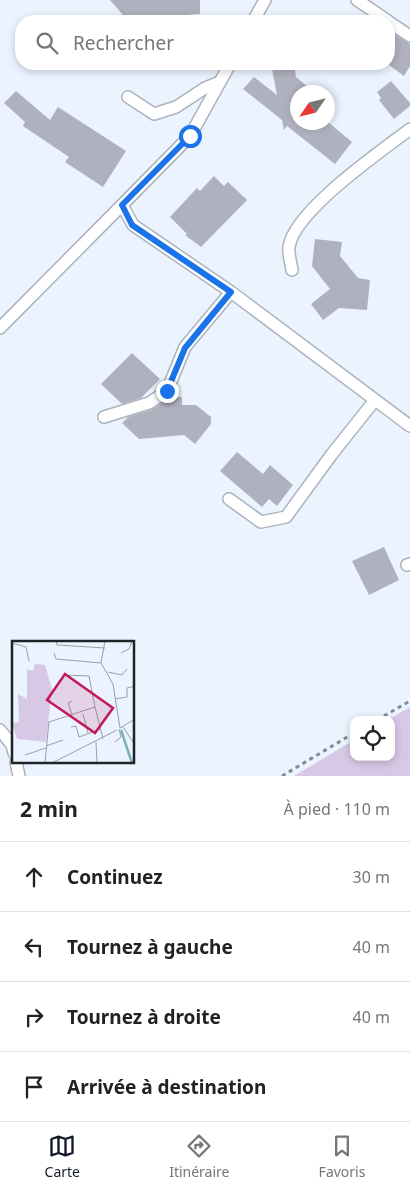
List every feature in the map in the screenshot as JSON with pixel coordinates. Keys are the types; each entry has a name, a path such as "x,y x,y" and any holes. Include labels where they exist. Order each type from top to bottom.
{"lane":[{"path":"256,15 264,0"},
{"path":"357,0 378,15"},
{"path":"395,26 410,36"},
{"path":"0,328 190,136 227,70"},
{"path":"128,97 154,114 176,107 205,88 220,82"},
{"path":"292,270 289,248 294,231 320,199 410,129"},
{"path":"122,205 132,225 231,292 410,426"},
{"path":"104,416 149,403 167,391 185,348 231,292"},
{"path":"229,499 261,522 286,517 332,454 375,400"},
{"path":"0,730 12,746"}],"path":[{"path":"384,716 410,701"},
{"path":"282,776 350,735"}],"shaded area":[{"path":"410,707 410,776 294,776 350,742 350,761 395,761 395,716"}],"building":[{"path":"110,0 200,0 200,14 123,15"},
{"path":"395,35 410,44 410,66 404,76 395,69"},
{"path":"272,70 295,70 296,77 306,85 290,85 290,128 287,126 284,130 282,120 243,89 254,77 277,95"},
{"path":"391,81 410,103 410,106 394,119 379,100 381,98 377,92"},
{"path":"16,91 50,120 58,107 126,151 103,187 65,162 69,157 23,126 25,122 4,103"},
{"path":"335,128 352,142 335,164 292,130 335,130"},
{"path":"214,176 224,186 228,182 247,200 201,247 185,235 187,234 170,217 197,188 200,191"},
{"path":"315,239 342,242 340,256 358,278 370,280 367,310 339,308 323,320 311,304 330,289 312,266"},
{"path":"132,353 160,379 141,398 122,404 101,384"},
{"path":"171,397 182,397 182,405 196,405 211,417 211,424 195,444 184,435 139,439 122,423 128,417 151,410"},
{"path":"237,452 263,474 270,465 293,485 277,506 269,499 262,507 220,471"},
{"path":"384,547 399,580 369,595 352,561"}],"route":[{"path":"167,391 185,348 231,292 132,225 122,205 190,136"}]}
